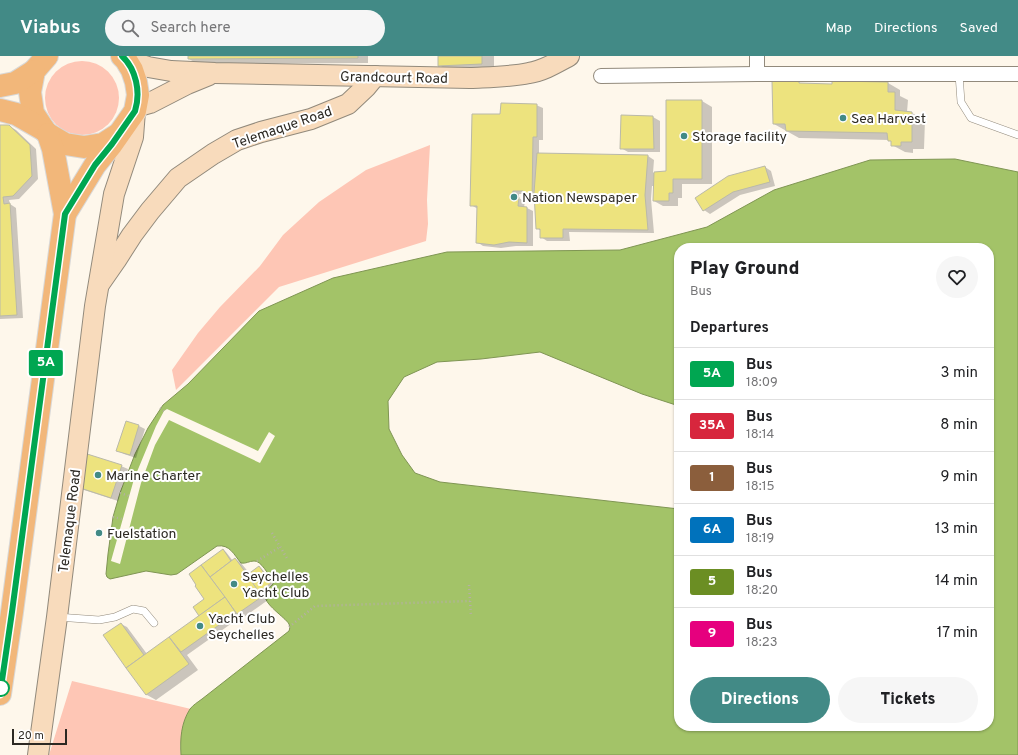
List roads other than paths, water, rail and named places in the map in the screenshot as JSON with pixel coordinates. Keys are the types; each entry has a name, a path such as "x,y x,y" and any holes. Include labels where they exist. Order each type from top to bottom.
{"main road":[{"path":"65,214 95,165 119,134 135,109 138,95 136,82 132,70 124,58"},
{"path":"0,86 15,83 40,64"},
{"path":"0,694 65,214 53,150 46,133 33,113 30,92 40,64"},
{"path":"0,110 16,114 65,144 84,147 103,144 119,134"}],"street":[{"name":"Grandcourt Road","path":"124,58 148,67 171,71 470,78 530,73 569,56"},
{"path":"757,56 757,74"},
{"path":"135,109 187,84 215,73"},
{"path":"601,76 757,74 1018,74"},
{"name":"Telemaque Road","path":"98,286 132,235 178,178 213,154 237,140 311,118 348,104 366,88 375,76"},
{"name":"Telemaque Road","path":"38,755 57,617 98,286 114,194 133,137 135,109"}],"lane":[{"path":"959,74 961,102 971,118 1018,135"},
{"path":"57,617 99,620 133,609 144,611 154,623"}],"place":[{"name":"Sea Harvest","path":"843,118"},
{"name":"Storage facility","path":"684,136"},
{"name":"Nation Newspaper","path":"514,197"},
{"name":"Marine Charter","path":"98,475"},
{"name":"Fuelstation","path":"99,533"},
{"name":"Seychelles Yacht Club","path":"234,584"},
{"name":"Yacht Club Seychelles","path":"200,626"}]}
